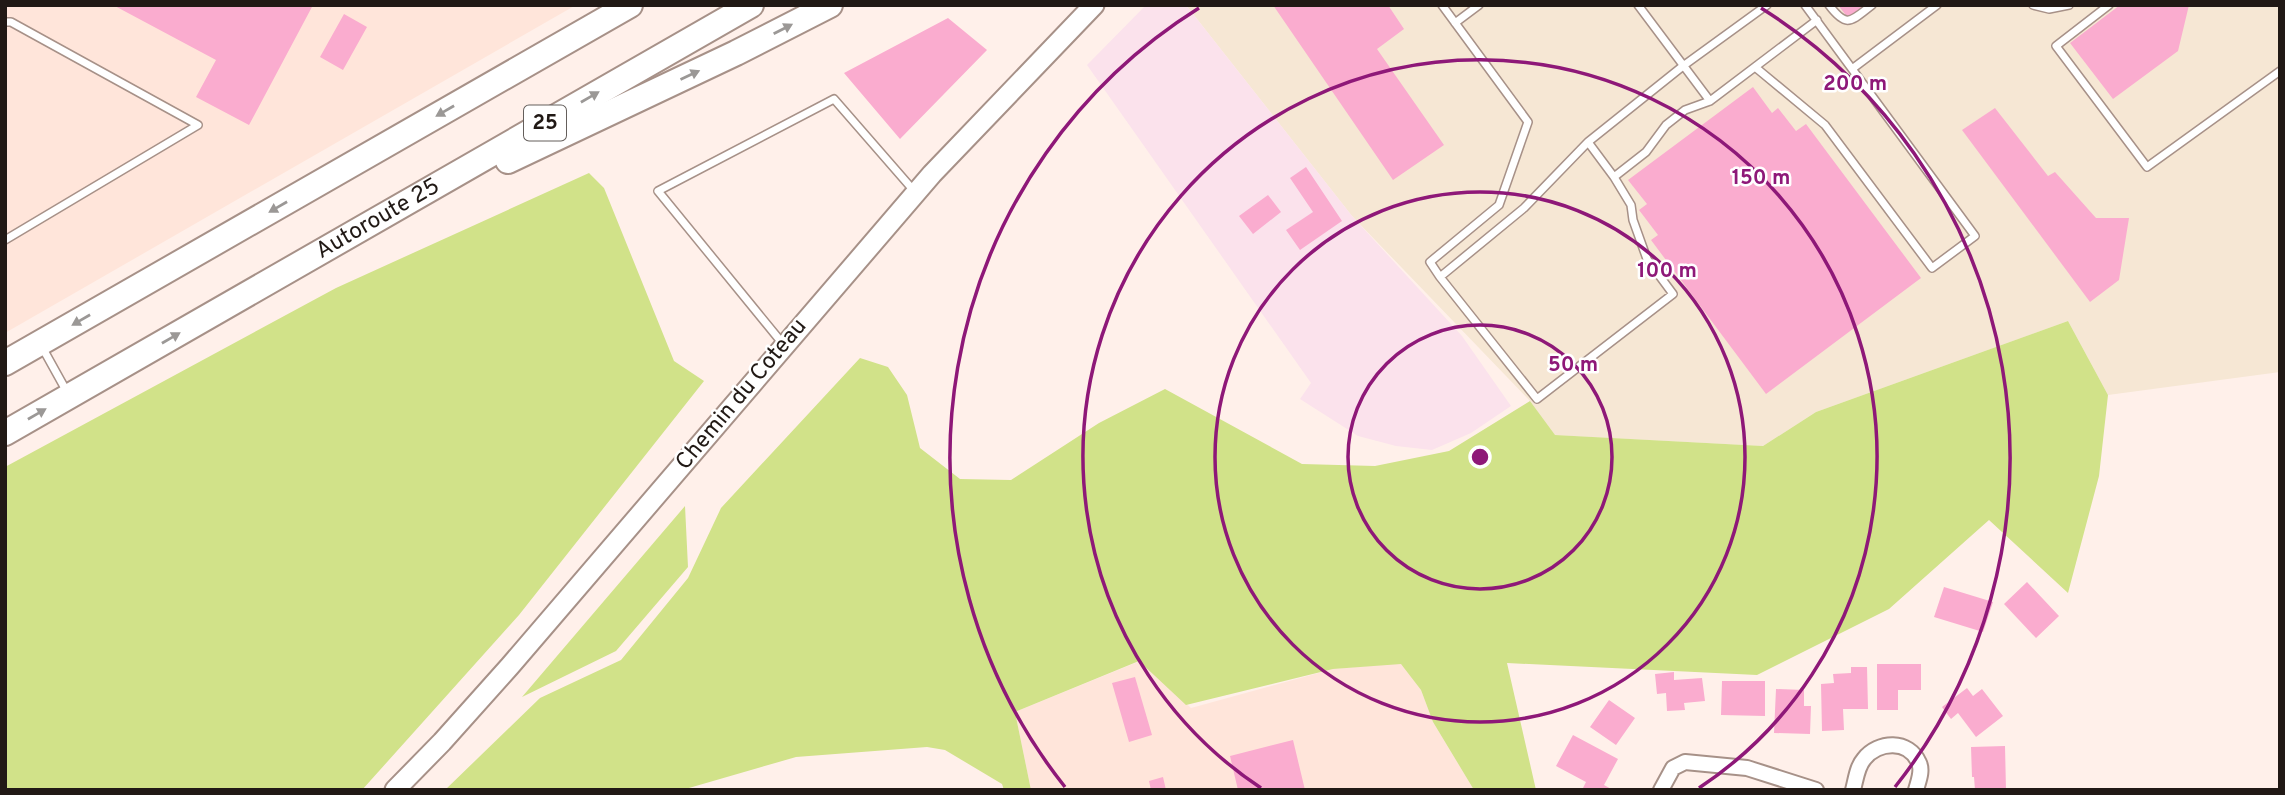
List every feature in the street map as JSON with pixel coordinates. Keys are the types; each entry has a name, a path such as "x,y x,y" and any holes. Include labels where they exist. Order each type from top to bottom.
{"highway":[{"path":"601,22 620,5"},
{"path":"5,363 630,5"},
{"name":"Autoroute 25","path":"5,433 751,5"},
{"path":"340,241 736,53 830,5"}],"street":[{"name":"Chemin du Coteau","path":"395,790 510,666 916,193 1094,5"},
{"path":"1853,790 1859,767 1865,757 1887,744 1902,746 1920,763 1921,772 1916,790"},
{"path":"1661,790 1673,768 1685,762 1747,768 1816,790"}],"lane":[{"path":"1442,5 1528,122 1499,205 1430,262 1537,399 1673,294 1647,259 1633,220 1631,205 1588,142"},
{"path":"1455,23 1479,5"},
{"path":"1638,5 1710,101"},
{"path":"1440,277 1524,208 1588,142 1683,66 1767,5"},
{"path":"1755,67 1825,125 1932,268 1975,236 1805,5"},
{"path":"1829,5 1838,17 1848,21 1872,5"},
{"path":"1852,69 1937,5"},
{"path":"2033,5 2049,9 2069,5"},
{"path":"2109,5 2056,46 2147,167 2280,71"},
{"path":"1614,177 1646,152 1666,125 1685,110 1710,101 1816,20"},
{"path":"5,22 11,22 198,124 5,240"},
{"path":"784,346 658,191 834,99 916,193"},
{"path":"40,343 69,396"}],"shaded area":[{"path":"5,5 576,5 5,333"},
{"path":"1146,5 1186,5 1352,216 1462,336 1511,406 1471,433 1432,450 1396,446 1358,436 1300,399 1311,383 1087,65"},
{"path":"1186,5 2280,5 2280,372 2108,395 2068,321 1816,412 1763,446 1554,435 1530,401 1352,216"},
{"path":"1140,661 1191,708 1333,669 1401,663 1421,690 1433,722 1474,790 1031,790 1015,712"}],"green space":[{"path":"589,173 604,188 674,361 704,381 519,615 362,790 5,790 5,467 336,288"},
{"path":"2068,321 2108,395 2099,476 2068,593 1989,520 1889,609 1757,675 1507,663 1536,790 1474,790 1433,722 1421,690 1401,664 1333,669 1186,705 1139,661 1015,712 1031,790 1004,790 1002,784 945,750 927,747 796,757 682,790 445,790 540,698 621,660 688,578 721,508 860,358 888,367 907,395 920,448 960,479 1011,480 1099,423 1165,389 1302,464 1375,466 1449,451 1530,401 1555,435 1763,446 1816,412"},
{"path":"685,506 688,567 616,651 522,697"}],"building":[{"path":"113,5 313,5 249,125 196,97 216,60"},
{"path":"1273,5 1388,5 1404,29 1377,49 1444,145 1393,180"},
{"path":"1838,5 1865,5 1848,18"},
{"path":"2120,5 2189,5 2178,51 2113,99 2070,43"},
{"path":"344,14 367,27 343,70 320,57"},
{"path":"948,18 987,50 900,139 844,73"},
{"path":"1753,87 1772,113 1778,108 1796,131 1806,124 1921,278 1766,394 1651,240 1658,235 1639,210 1647,204 1628,180"},
{"path":"1995,108 2048,176 2055,172 2096,218 2129,218 2119,280 2090,302 1962,130"},
{"path":"1306,167 1342,221 1300,250 1286,230 1313,212 1290,178"},
{"path":"1268,195 1281,212 1253,234 1239,216"},
{"path":"2027,582 2059,616 2036,638 2004,604"},
{"path":"1944,587 1993,602 1983,632 1934,617"},
{"path":"1877,664 1921,664 1921,690 1898,690 1898,710 1877,710"},
{"path":"1851,667 1867,667 1868,709 1843,709 1844,730 1822,731 1821,684 1834,683 1833,674 1851,673"},
{"path":"1674,672 1674,680 1702,678 1705,701 1684,703 1685,710 1667,711 1666,693 1657,694 1655,674"},
{"path":"1135,677 1152,735 1129,742 1112,683"},
{"path":"1722,681 1765,681 1765,716 1721,715"},
{"path":"1967,688 1973,696 1982,689 2003,716 1976,737 1958,713 1951,719 1942,707"},
{"path":"1776,689 1804,690 1804,706 1811,706 1810,734 1774,733"},
{"path":"1609,700 1635,718 1616,745 1590,727"},
{"path":"1573,735 1618,759 1604,785 1613,790 1582,790 1586,782 1556,766"},
{"path":"1293,740 1305,790 1238,790 1230,756"},
{"path":"2005,746 2006,790 1975,790 1971,747"},
{"path":"1163,777 1166,790 1151,790 1149,781"}]}
